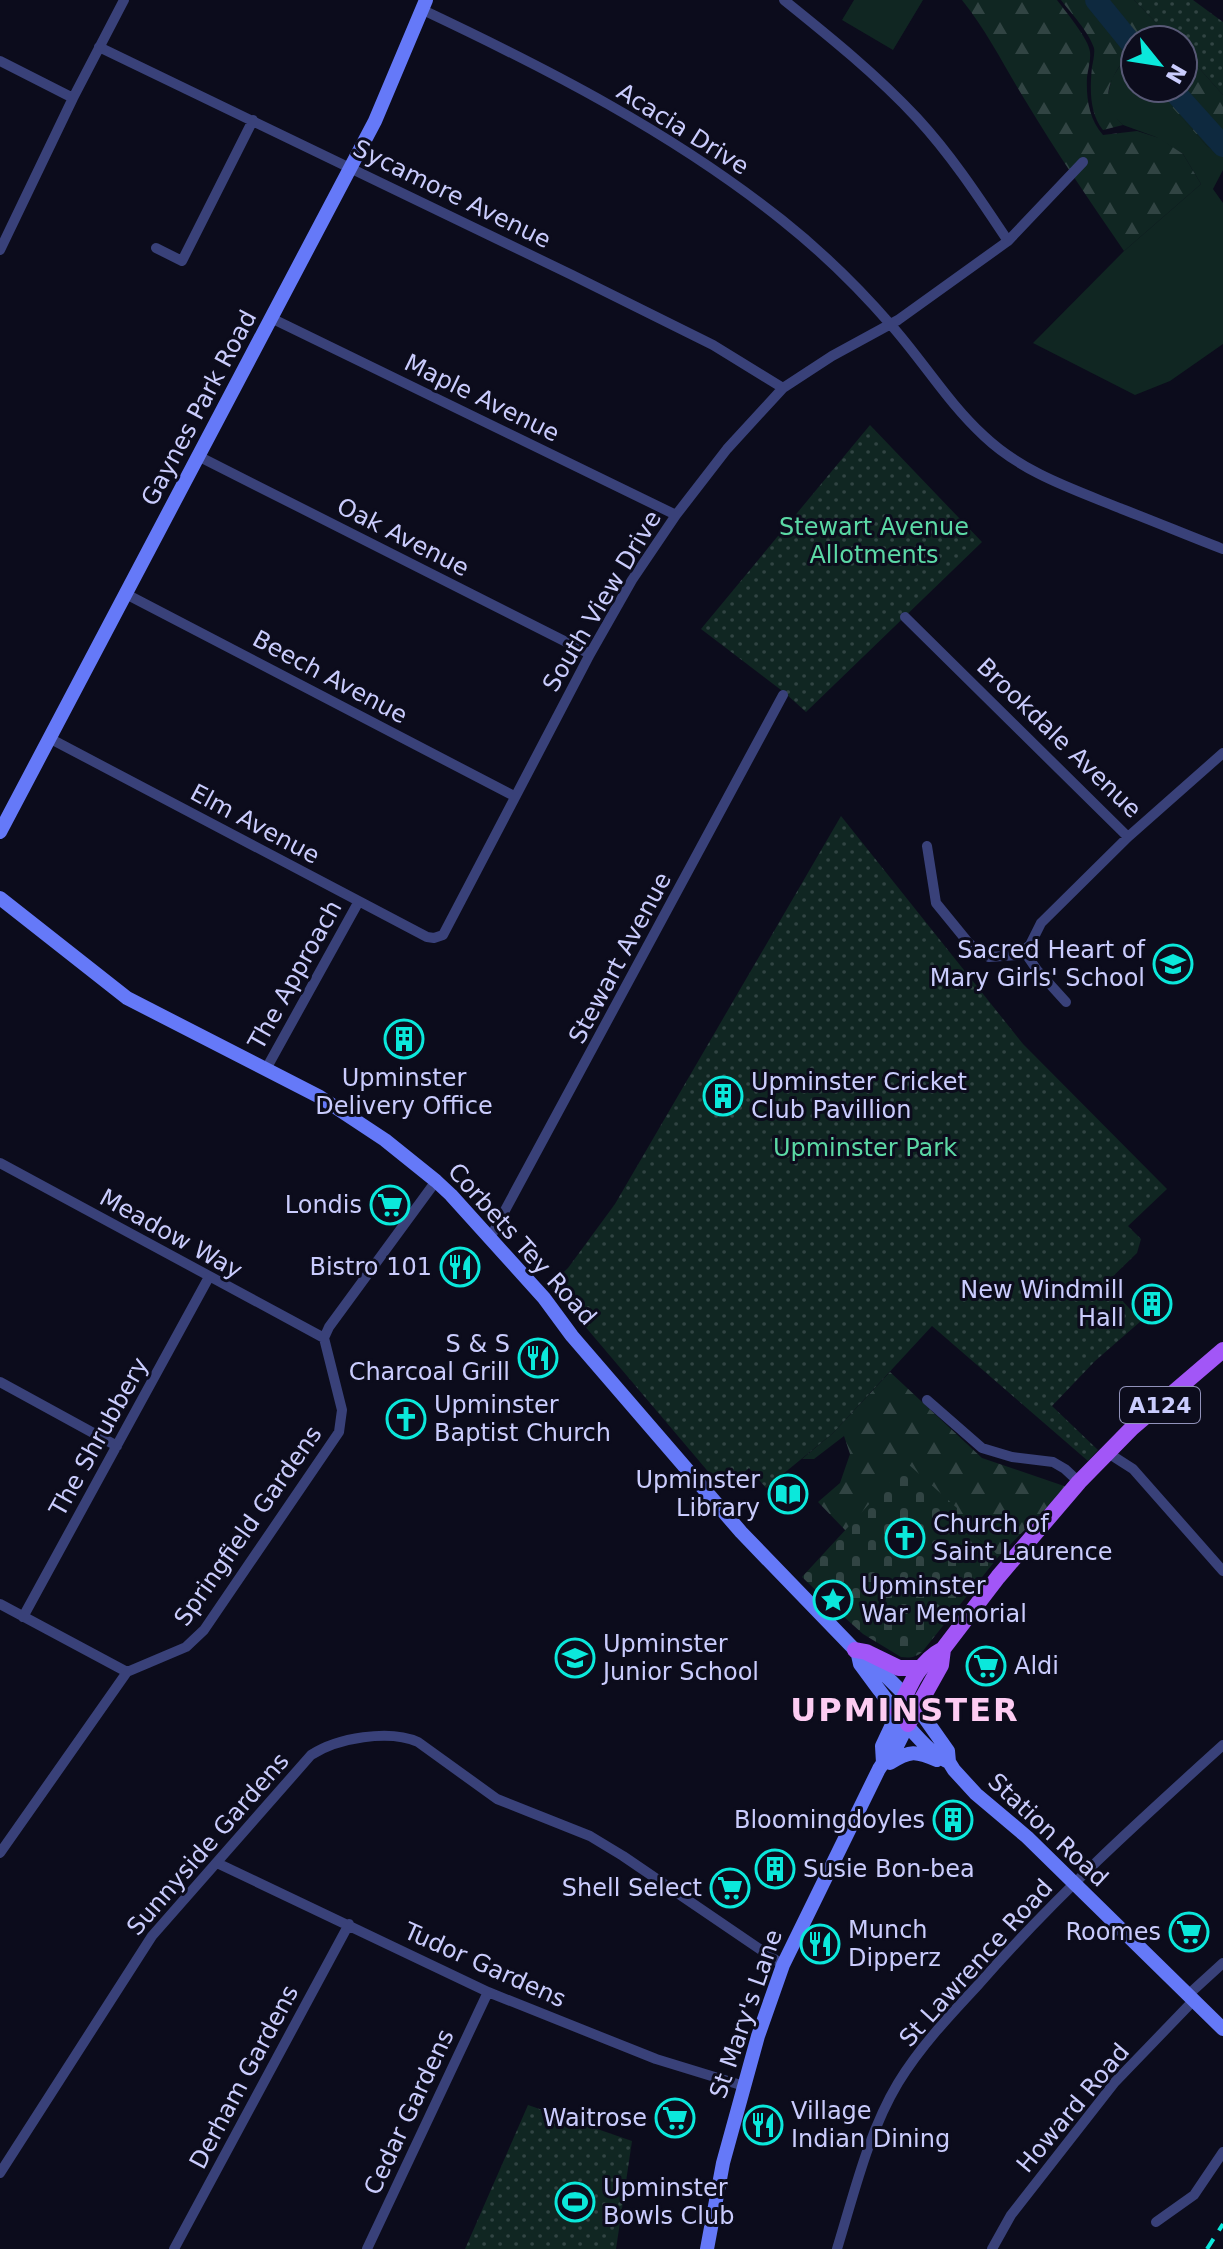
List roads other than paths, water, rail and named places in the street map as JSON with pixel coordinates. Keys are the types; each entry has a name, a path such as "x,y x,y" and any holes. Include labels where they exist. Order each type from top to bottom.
{"main road":[{"name":"Gaynes Park Road","path":"0,832 375,121 425,5"},
{"name":"Corbets Tey Road","path":"0,898 127,998 320,1097 385,1140 436,1181 544,1298 580,1345 741,1532 856,1652 860,1664 903,1718"},
{"name":"St Mary's Lane","path":"707,2249 723,2163 763,2022 783,1965 881,1766 882,1746 912,1700 941,1665 943,1649 998,1577 1079,1482 1132,1428 1223,1350"},
{"path":"856,1652 866,1652 899,1668 921,1668 931,1655 943,1649"},
{"name":"Corbets Tey Road","path":"856,1652 867,1656 912,1700"},
{"name":"St Mary's Lane","path":"912,1700 911,1682 921,1668"},
{"name":"Station Road","path":"912,1700 948,1751 952,1766"},
{"name":"Station Road","path":"903,1718 925,1745 952,1766 976,1794 1027,1837 1223,2029"},
{"path":"881,1766 900,1756 918,1752 952,1766"}],"street":[{"path":"0,250 124,0"},
{"path":"784,0 847,51 918,119 962,173 1008,241"},
{"name":"Acacia Drive","path":"425,5 587,92 686,151 745,192 810,243 891,324 984,437 1024,466 1060,484 1223,549"},
{"name":"Sycamore Avenue","path":"99,47 713,345 783,388"},
{"path":"0,61 73,98"},
{"path":"156,248 182,261 253,120"},
{"name":"South View Drive","path":"443,935 514,796 632,580 676,515 727,449 783,388 832,356 891,324 1008,241 1083,162"},
{"name":"Maple Avenue","path":"271,318 676,515"},
{"name":"Oak Avenue","path":"198,456 590,654"},
{"name":"Beech Avenue","path":"126,594 514,796"},
{"name":"Brookdale Avenue","path":"905,617 1128,837 1223,753"},
{"name":"Stewart Avenue","path":"490,1238 783,695"},
{"name":"Elm Avenue","path":"49,738 427,937 443,935"},
{"path":"927,846 936,903 967,941 989,957 1017,955 1024,951 1041,923 1128,837"},
{"name":"The Approach","path":"266,1069 359,901"},
{"path":"1024,951 1066,1002"},
{"name":"Meadow Way","path":"0,1163 324,1338"},
{"path":"324,1338 436,1181"},
{"name":"The Shrubbery","path":"23,1617 209,1277"},
{"name":"Springfield Gardens","path":"127,1672 186,1647 204,1630 339,1432 342,1410 324,1338"},
{"path":"0,1382 117,1446"},
{"path":"927,1400 982,1448 1012,1457 1053,1462 1079,1482"},
{"path":"1108,1453 1133,1469 1223,1571"},
{"path":"0,1604 127,1672 0,1853"},
{"name":"Sunnyside Gardens","path":"0,2173 152,1936 311,1755 336,1743 362,1738 408,1737 497,1799 590,1836 623,1856 783,1965"},
{"name":"St Lawrence Road","path":"837,2249 877,2124 898,2083 925,2044 1011,1947 1143,1817 1223,1745"},
{"path":"0,1826 13,1833"},
{"name":"Tudor Gardens","path":"217,1863 488,1992 656,2059 744,2086"},
{"name":"Derham Gardens","path":"174,2249 349,1924"},
{"name":"Howard Road","path":"992,2249 1011,2215 1115,2082 1223,1963"},
{"name":"Cedar Gardens","path":"367,2249 488,1992"},
{"path":"1156,2222 1194,2195 1223,2152"}],"waterway":[{"path":"1096,0 1119,28"},
{"path":"1185,104 1223,146"}],"railway":[{"path":"1207,2249 1223,2224"}],"place":[{"name":"Sacred Heart of Mary Girls' School","path":"1173,964"},
{"name":"Upminster Delivery Office","path":"404,1039"},
{"name":"Upminster Cricket Club Pavillion","path":"723,1096"},
{"name":"Londis","path":"390,1205"},
{"name":"Bistro 101","path":"460,1267"},
{"name":"New Windmill Hall","path":"1152,1304"},
{"name":"S & S Charcoal Grill","path":"538,1358"},
{"name":"Upminster Baptist Church","path":"406,1419"},
{"name":"Upminster Library","path":"788,1494"},
{"name":"Church of Saint Laurence","path":"905,1538"},
{"name":"Upminster War Memorial","path":"833,1600"},
{"name":"Upminster Junior School","path":"575,1658"},
{"name":"Aldi","path":"986,1666"},
{"name":"Bloomingdoyles","path":"953,1820"},
{"name":"Susie Bon-bea","path":"775,1869"},
{"name":"Shell Select","path":"730,1888"},
{"name":"Roomes","path":"1189,1932"},
{"name":"Munch Dipperz","path":"820,1944"},
{"name":"Waitrose","path":"675,2118"},
{"name":"Village Indian Dining","path":"763,2125"},
{"name":"Upminster Bowls Club","path":"575,2202"}],"district":[{"name":"UPMINSTER","path":"905,1710"}],"park label":[{"name":"Stewart Avenue Allotments","path":"874,541"},
{"name":"Upminster Park","path":"865,1148"}]}
